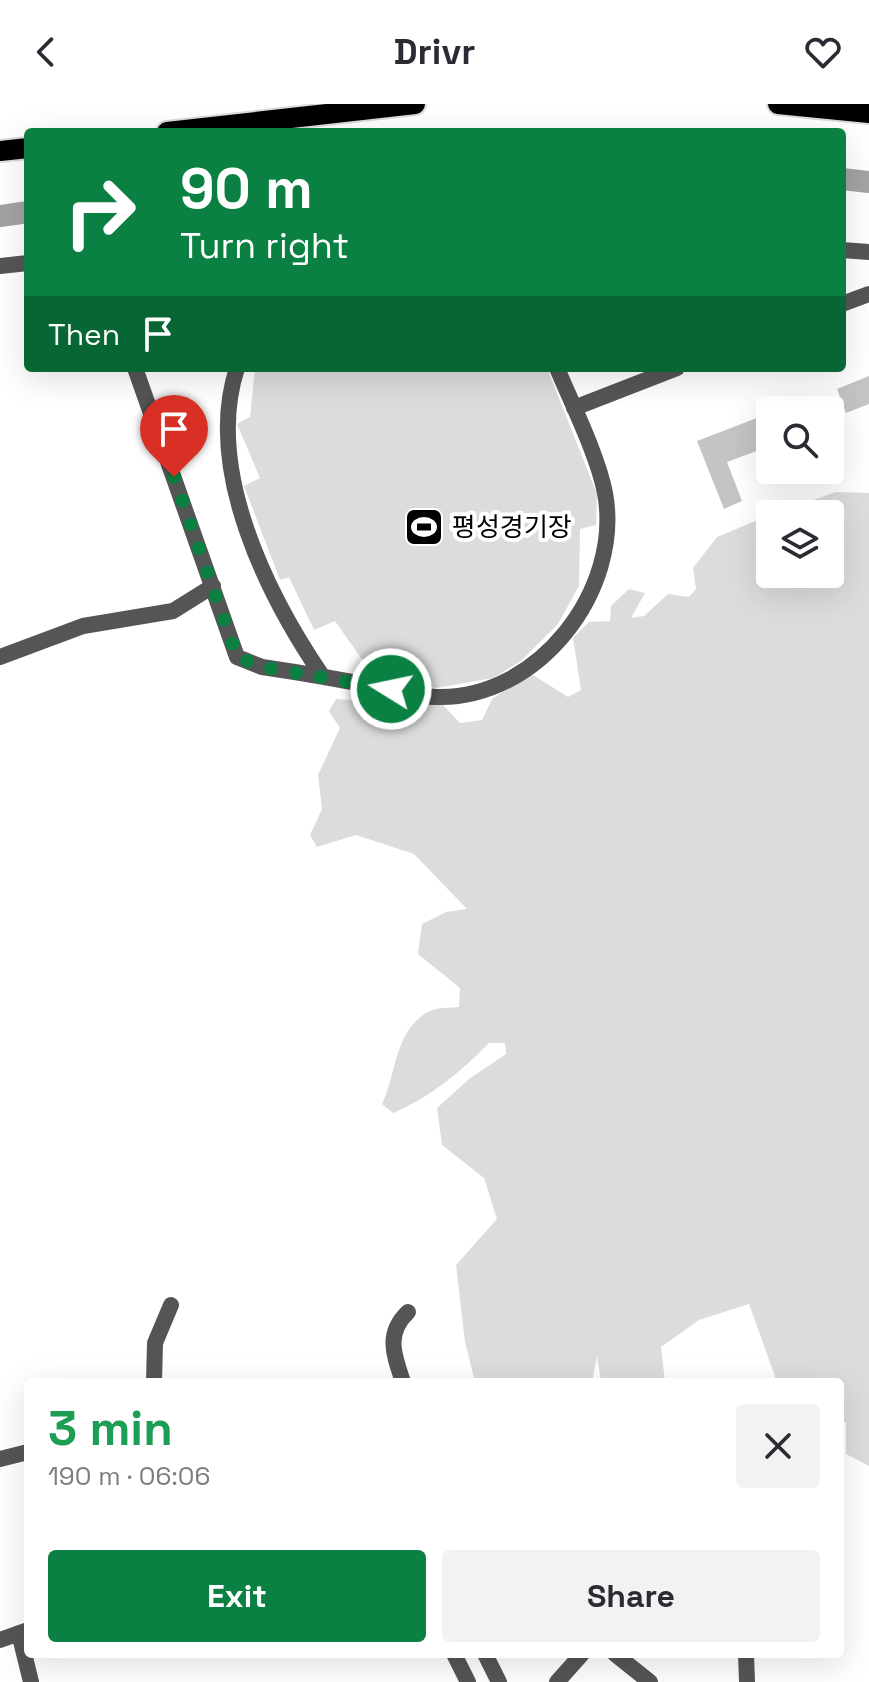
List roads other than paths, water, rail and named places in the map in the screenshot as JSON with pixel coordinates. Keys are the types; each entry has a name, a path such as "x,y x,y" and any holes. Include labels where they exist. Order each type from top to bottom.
{"main road":[{"path":"242,128 279,126 375,106 415,104"},
{"path":"778,104 869,113"},
{"path":"0,151 24,148"}],"street":[{"path":"846,250 869,252"},
{"path":"0,266 24,263"},
{"path":"846,303 869,294"},
{"path":"136,372 237,657 262,667 437,697 493,689 526,671 569,629 590,596 607,541 605,493 559,372"},
{"path":"236,372 227,442 233,485 289,627 323,677"},
{"path":"574,408 667,372"},
{"path":"0,657 83,626 173,611 213,586"},
{"path":"154,1378 155,1343 171,1305"},
{"path":"402,1378 391,1344 397,1323 408,1312"},
{"path":"0,1459 24,1453"},
{"path":"0,1640 23,1632"},
{"path":"27,1658 31,1682"},
{"path":"456,1658 468,1682"},
{"path":"487,1658 499,1682"},
{"path":"557,1682 578,1658"},
{"path":"620,1658 650,1682"},
{"path":"746,1658 747,1682"}],"waterway":[{"path":"846,179 869,182"},
{"path":"0,216 24,213"}],"place":[{"name":"평성경기장","path":"424,527"}]}
